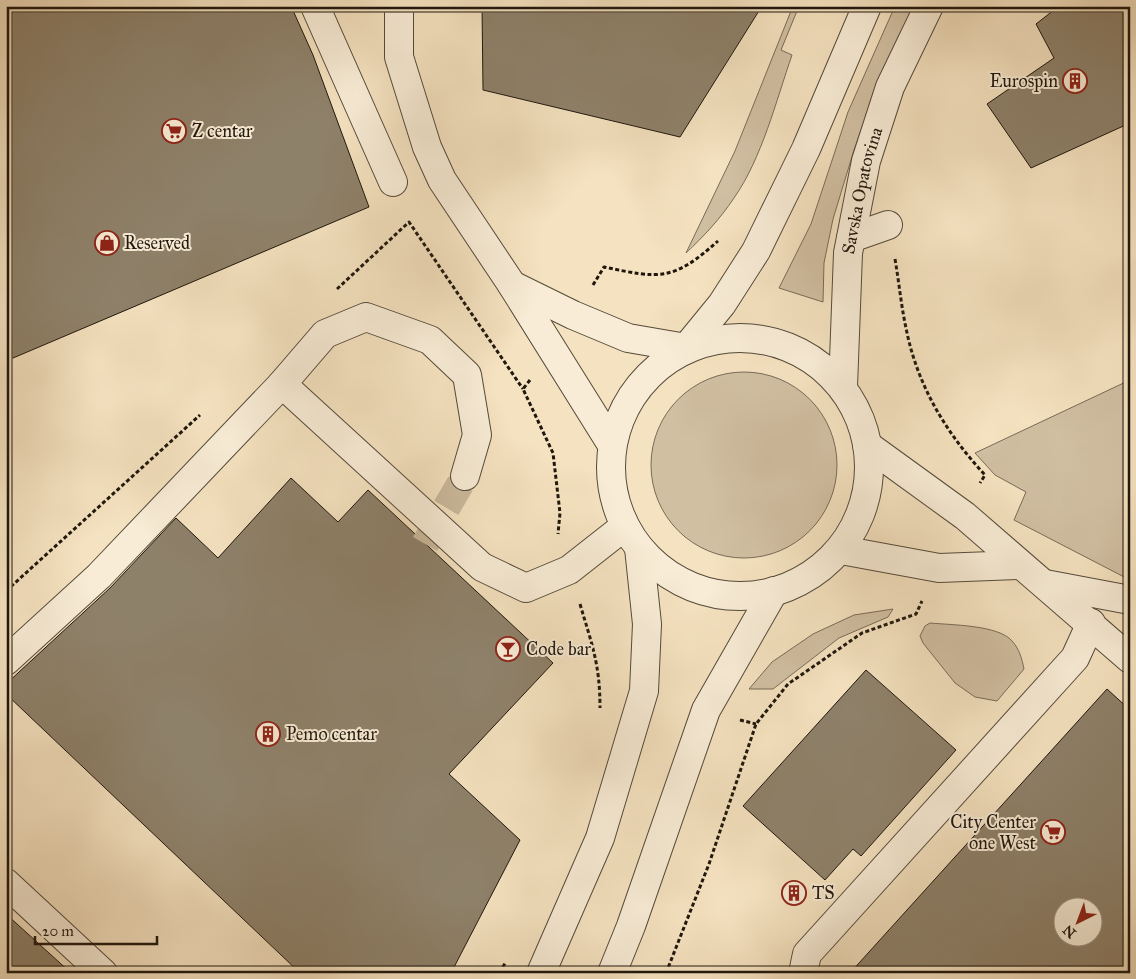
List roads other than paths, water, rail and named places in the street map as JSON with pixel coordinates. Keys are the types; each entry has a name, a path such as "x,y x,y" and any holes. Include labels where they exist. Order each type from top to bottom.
{"street":[{"path":"315,6 393,182"},
{"path":"399,6 399,57 427,147 442,180 512,285 612,444"},
{"path":"541,973 600,838 644,691 647,624 632,537 612,486 612,444 626,405 651,372 686,348 722,304 756,250 806,150 867,6"},
{"name":"Savska Opatovina","path":"843,387 848,253 866,161 890,87 929,6"},
{"path":"851,238 888,225"},
{"path":"512,285 573,315 628,338 686,348 726,337 770,340 811,358 843,387 864,426 871,469 863,512 841,550 816,574 784,590 740,597 708,593 669,576 632,537"},
{"path":"6,661 99,576 282,384 325,334 366,317 430,340 467,375 477,435 465,476"},
{"path":"282,384 482,567 526,588 569,570 632,537"},
{"path":"867,446 965,516 1020,565 1091,623 1130,659"},
{"path":"841,550 939,568 1020,565"},
{"path":"1044,584 1130,600"},
{"path":"612,973 669,818 706,710 774,591"},
{"path":"803,973 807,954 1075,658 1091,623"},
{"path":"6,883 103,973"}],"tunnel":[{"path":"425,544 465,476"}],"place":[{"name":"Eurospin","path":"1075,81"},
{"name":"Z centar","path":"174,131"},
{"name":"Reserved","path":"107,243"},
{"name":"Code bar","path":"508,649"},
{"name":"Pemo centar","path":"268,734"},
{"name":"City Center one West","path":"1053,832"},
{"name":"TS","path":"794,893"}]}
